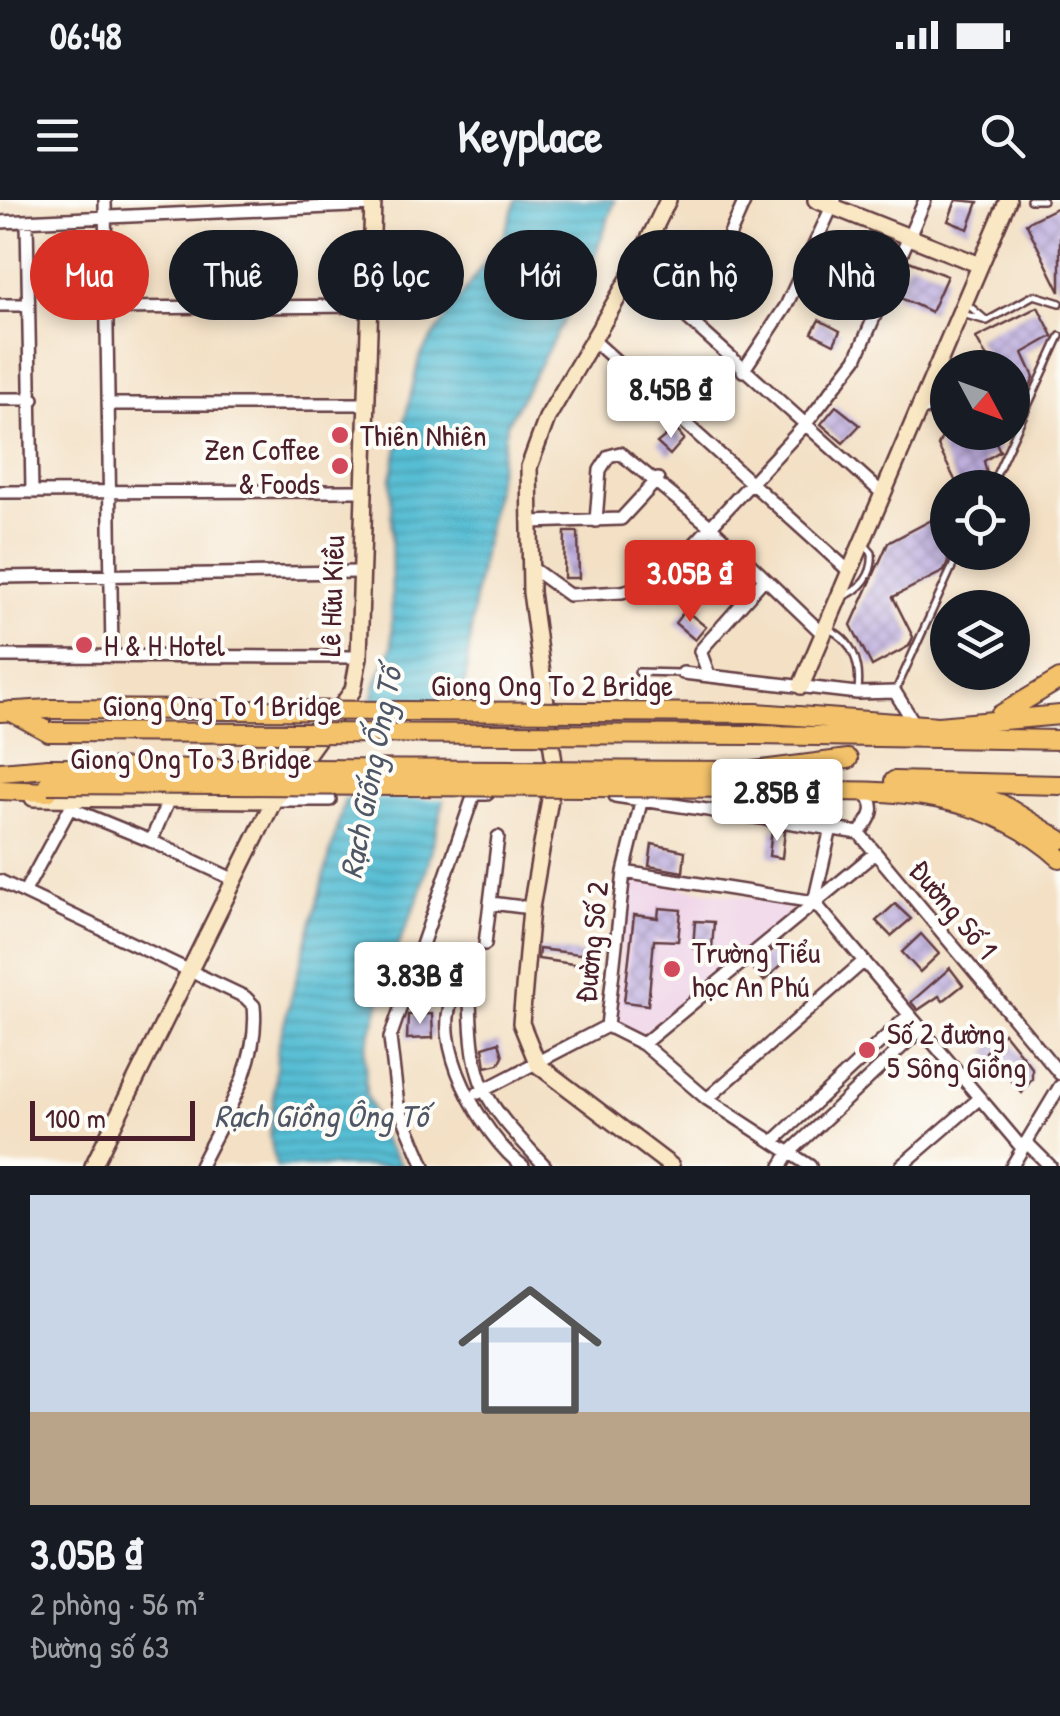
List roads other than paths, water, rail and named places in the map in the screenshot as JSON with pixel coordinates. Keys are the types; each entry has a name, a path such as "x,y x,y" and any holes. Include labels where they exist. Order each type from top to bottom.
{"main road":[{"path":"990,720 1060,680"},
{"name":"Giong Ong To 2 Bridge","path":"5,712 756,713 910,724 1060,714"},
{"name":"Giong Ong To 1 Bridge","path":"5,712 49,732 1060,740"},
{"path":"754,785 847,760"},
{"path":"0,772 48,782"},
{"path":"754,785 931,779 1060,785"},
{"path":"931,779 1001,804 1060,840"},
{"path":"0,781 48,782"},
{"path":"0,790 48,782"},
{"name":"Giong Ong To 3 Bridge","path":"48,782 754,785"},
{"path":"754,785 912,791 974,807 1032,834 1060,858"}],"street":[{"path":"104,200 105,230"},
{"path":"653,230 668,200"},
{"path":"732,230 746,200"},
{"path":"816,200 833,203 889,230"},
{"path":"910,234 925,200"},
{"path":"948,350 1008,200"},
{"path":"0,222 373,203"},
{"name":"Lê Hữu Kiều","path":"372,230 373,203"},
{"path":"743,370 786,306 833,203"},
{"path":"27,221 32,491"},
{"path":"910,240 980,266"},
{"path":"617,298 534,444 529,467 529,566 555,770 532,908 521,1022 538,1065 671,1166"},
{"path":"0,305 28,304"},
{"path":"149,308 318,306"},
{"path":"106,320 112,653"},
{"name":"Lê Hữu Kiều","path":"93,1166 274,800 353,690 359,657 361,491 370,320"},
{"path":"690,320 883,494"},
{"path":"529,566 569,595 640,588 658,582 805,425 856,359 873,320"},
{"path":"592,339 850,572"},
{"path":"802,686 930,389"},
{"path":"0,399 33,399"},
{"path":"108,404 365,404"},
{"path":"596,521 600,470 610,456 620,453 658,479 824,631"},
{"path":"530,522 621,519 658,479"},
{"path":"0,492 109,488 361,491"},
{"path":"0,577 359,572"},
{"path":"684,673 764,579"},
{"path":"700,652 709,675"},
{"path":"0,656 112,653 359,657"},
{"path":"684,673 857,693 894,692 911,718 910,724"},
{"path":"424,1166 398,1106 390,1038 474,794 667,800 859,833 873,812 870,792"},
{"path":"0,798 70,803 330,800"},
{"name":"Đường Số 2","path":"642,798 624,872 607,1026 643,1044 707,1099 810,1166"},
{"path":"151,841 168,801"},
{"path":"70,803 236,880"},
{"path":"25,892 70,803"},
{"path":"814,902 830,828"},
{"name":"Đường Số 1","path":"859,833 1060,1074"},
{"path":"485,944 498,837"},
{"path":"643,1044 874,854"},
{"path":"624,872 814,902 980,1098 1024,1145 1050,1166"},
{"path":"0,881 245,997 254,1006 256,1019 244,1073 200,1166"},
{"path":"491,903 532,908"},
{"path":"707,1099 863,962"},
{"path":"524,1166 467,1098 450,1037 451,1000 456,992 470,997 472,1059 482,1091 522,1144 545,1166"},
{"path":"774,1141 909,1015"},
{"path":"467,1098 538,1065 607,1026"},
{"path":"781,1166 920,1029"},
{"path":"1012,1166 1060,1086"},
{"path":"901,1166 980,1098"}],"lane":[{"path":"1030,200 1043,200"},
{"path":"987,320 1034,295 1060,303"},
{"path":"962,308 987,320"},
{"path":"962,308 987,320"},
{"path":"998,470 1060,336"},
{"path":"917,414 930,410"},
{"path":"839,598 858,589 870,571 872,552 862,542"},
{"path":"894,692 952,570"},
{"path":"824,631 843,636 852,648 858,673 857,693"},
{"path":"638,672 684,673"}],"water":[{"name":"Rạch Giồng Ông Tố","path":"516,200 615,200 597,250 597,230 506,230"},
{"name":"Rạch Giồng Ông Tố","path":"484,263 484,320 564,320 507,424 475,596 458,745 420,895 398,945 365,1051 366,1094 385,1143 402,1166 276,1166 270,1137 278,1046 377,681 392,647 391,478 420,356 445,320 464,320 464,292"}],"place":[{"name":"Thiên Nhiên","path":"340,435"},
{"name":"Zen Coffee & Foods","path":"340,466"},
{"name":"H & H Hotel","path":"84,645"},
{"name":"Trường Tiểu học An Phú","path":"672,969"},
{"name":"Số 2 đường 5 Sông Giồng","path":"867,1050"}],"water label":[{"name":"Rạch Giống Ống Tố","path":"370,773"}]}
